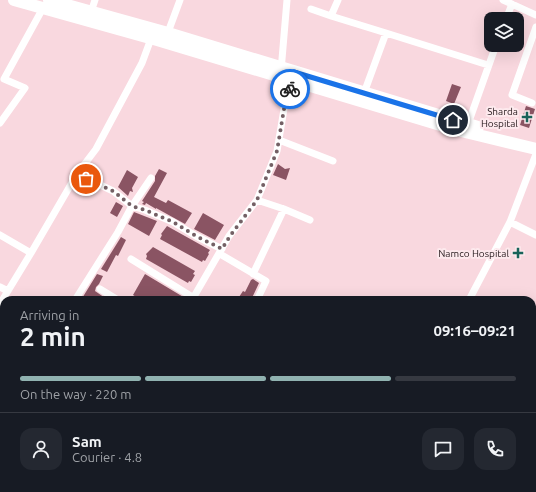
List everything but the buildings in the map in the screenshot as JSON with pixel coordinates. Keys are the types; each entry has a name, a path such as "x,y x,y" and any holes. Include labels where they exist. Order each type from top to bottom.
{"highway":[{"path":"14,0 91,11 153,34 281,72 456,130 536,141"},
{"path":"293,76 364,93 468,124 536,149"}],"street":[{"path":"166,38 180,0"},
{"path":"281,72 287,0"},
{"path":"331,16 338,0"},
{"path":"503,0 536,14"},
{"path":"0,123 25,88 4,80 46,4"},
{"path":"509,12 512,4"},
{"path":"311,9 386,34 488,65"},
{"path":"532,103 512,95 536,28"},
{"path":"5,296 77,174 96,149 142,63 153,34"},
{"path":"364,93 386,34"},
{"path":"468,124 493,52"},
{"path":"195,296 230,236 257,200 277,151 284,109 293,76"},
{"path":"279,140 333,161"},
{"path":"471,296 510,222 536,154"},
{"path":"77,174 113,191 132,206 173,222 266,282 259,296"},
{"path":"78,296 118,232 132,206 151,178"},
{"path":"257,200 310,220"},
{"path":"253,274 284,209"},
{"path":"510,222 536,235"},
{"path":"0,235 31,253"},
{"path":"131,260 188,296"},
{"path":"0,287 8,291"},
{"path":"100,288 112,296"}],"way so far":[{"path":"86,179 113,191 132,206 173,222 222,249 257,200 277,151 284,109 290,89"}],"place":[{"name":"Sharda Hospital","path":"527,117"},
{"name":"Namco Hospital","path":"518,253"}],"route":[{"path":"290,89 294,72 453,120"}]}
